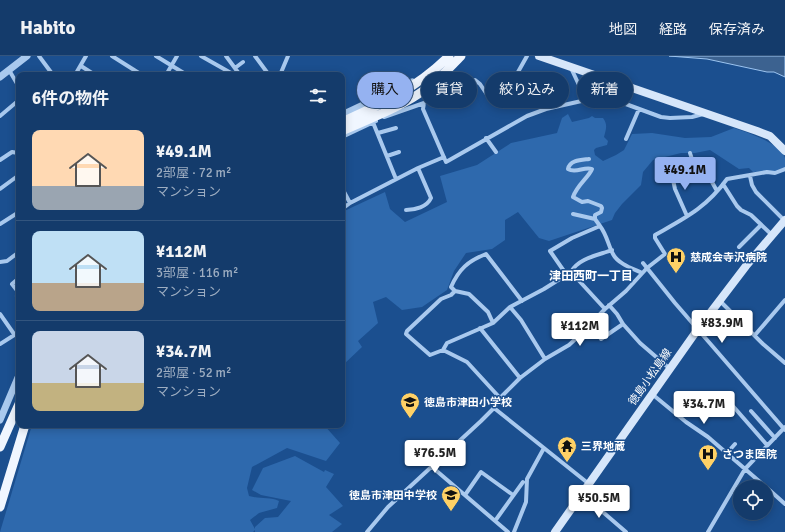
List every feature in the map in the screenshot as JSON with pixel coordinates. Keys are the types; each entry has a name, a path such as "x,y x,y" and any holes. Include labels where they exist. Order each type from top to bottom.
{"main road":[{"path":"345,121 381,105 409,89 431,74 449,56"},
{"path":"345,130 417,95 436,81 461,56"},
{"path":"538,56 770,136 785,151"},
{"name":"徳島小松島線","path":"556,531 669,368 746,266 785,220"},
{"path":"0,447 16,411"},
{"path":"0,507 24,428"},
{"path":"0,497 6,488"}],"street":[{"path":"0,76 27,56"},
{"path":"39,56 50,72"},
{"path":"77,72 86,56"},
{"path":"112,56 137,72"},
{"path":"156,56 182,72"},
{"path":"168,72 177,56"},
{"path":"201,56 227,72"},
{"path":"226,56 238,72"},
{"path":"255,56 267,72"},
{"path":"281,72 288,56"},
{"path":"413,81 426,75 445,56"},
{"path":"477,82 492,102 509,88 527,56"},
{"path":"232,72 243,62"},
{"path":"80,66 91,72"},
{"path":"571,68 577,81"},
{"path":"9,70 16,82"},
{"path":"423,108 446,162 527,116 546,109 577,102"},
{"path":"0,116 16,103"},
{"path":"345,136 373,122 421,103"},
{"path":"633,106 661,117 670,118 692,117 706,113"},
{"path":"345,114 357,108"},
{"path":"368,108 396,179"},
{"path":"626,139 639,109"},
{"path":"378,133 396,128"},
{"path":"486,138 496,152"},
{"path":"432,144 437,142"},
{"path":"0,160 12,152 16,153"},
{"path":"387,156 398,152"},
{"path":"690,152 698,178 708,175 717,191"},
{"path":"345,206 418,168 444,157"},
{"path":"589,159 575,161 571,164 568,170 574,172 588,168 592,169 578,186 573,197 582,202 588,201 601,206 602,210 595,215 595,219"},
{"path":"406,210 414,210 429,202 431,198 418,168"},
{"path":"367,532 388,507 494,408 500,398 520,378 545,359 569,345 582,334 647,268 665,254 655,238 655,235 695,212 713,198 727,179 767,172 775,173 785,169"},
{"path":"671,171 675,189 688,216"},
{"path":"750,176 752,185 756,192 785,220"},
{"path":"0,189 16,177"},
{"path":"723,184 737,206 741,210 751,215 772,235"},
{"path":"345,194 350,203"},
{"path":"0,224 16,214"},
{"path":"573,214 595,219 605,232 613,255 618,260 642,273"},
{"path":"738,247 761,225"},
{"path":"566,274 550,251 572,238 600,226"},
{"path":"455,291 451,295 441,299 407,331 406,334 430,355 443,350 447,343 493,323 510,307 544,289 571,272 583,260 612,250"},
{"path":"0,262 7,260 16,254"},
{"path":"493,323 488,312 469,294 455,291 451,287 456,275 475,258 486,254 522,301"},
{"path":"643,263 675,303 785,428 767,445 746,469 708,532"},
{"path":"571,272 605,309"},
{"path":"16,281 12,284 16,289"},
{"path":"755,335 785,300"},
{"path":"720,301 785,363"},
{"path":"609,305 640,343 669,368"},
{"path":"510,307 521,320 545,359"},
{"path":"0,314 14,334 0,344"},
{"path":"592,323 601,339 623,324"},
{"path":"480,328 520,378"},
{"path":"443,350 467,362 500,398"},
{"path":"0,420 16,382"},
{"path":"652,393 686,422 708,437 758,480"},
{"path":"732,405 767,445"},
{"path":"494,408 589,484"},
{"path":"751,411 775,438"},
{"path":"727,453 735,444"},
{"path":"514,532 526,502 528,493 527,479 544,448"},
{"path":"432,467 508,532"},
{"path":"465,495 481,472 513,495"},
{"path":"495,520 522,482"},
{"path":"773,493 785,504"},
{"path":"582,494 626,532"}],"shaded area":[{"path":"669,56 785,56 785,77 774,72 767,72 707,59"},
{"path":"568,114 572,122 592,116 595,118 603,118 605,120 606,129 604,137 608,141 607,145 594,150 595,155 603,161 624,150 632,134 652,133 685,138 711,137 734,128 771,143 782,153 785,158 785,168 778,171 753,172 749,168 739,169 710,150 695,153 681,153 653,160 643,172 641,185 622,204 612,220 549,241 539,238 518,212 505,220 505,240 492,249 466,253 454,271 447,290 422,307 402,310 386,297 373,302 378,323 358,341 362,347 345,363 345,211 385,192 390,209 405,222 447,202 440,176 477,165 511,143 557,133 562,118"},
{"path":"31,428 327,428 340,443 326,461 287,448 252,467 247,488 249,496 279,501 277,508 259,513 250,520 255,529 255,527 265,518 278,517 291,501 261,495 252,490 263,468 295,456 324,472 325,470 334,474 326,487 343,506 329,515 342,524 332,532 255,532 255,530 253,532 0,532"}],"place":[{"name":"慈成会寺沢病院","path":"676,274"},
{"name":"徳島市津田小学校","path":"410,419"},
{"name":"三界地蔵","path":"567,463"},
{"name":"さつま医院","path":"708,471"},
{"name":"徳島市津田中学校","path":"451,512"}],"district":[{"name":"津田西町一丁目","path":"591,276"}]}
